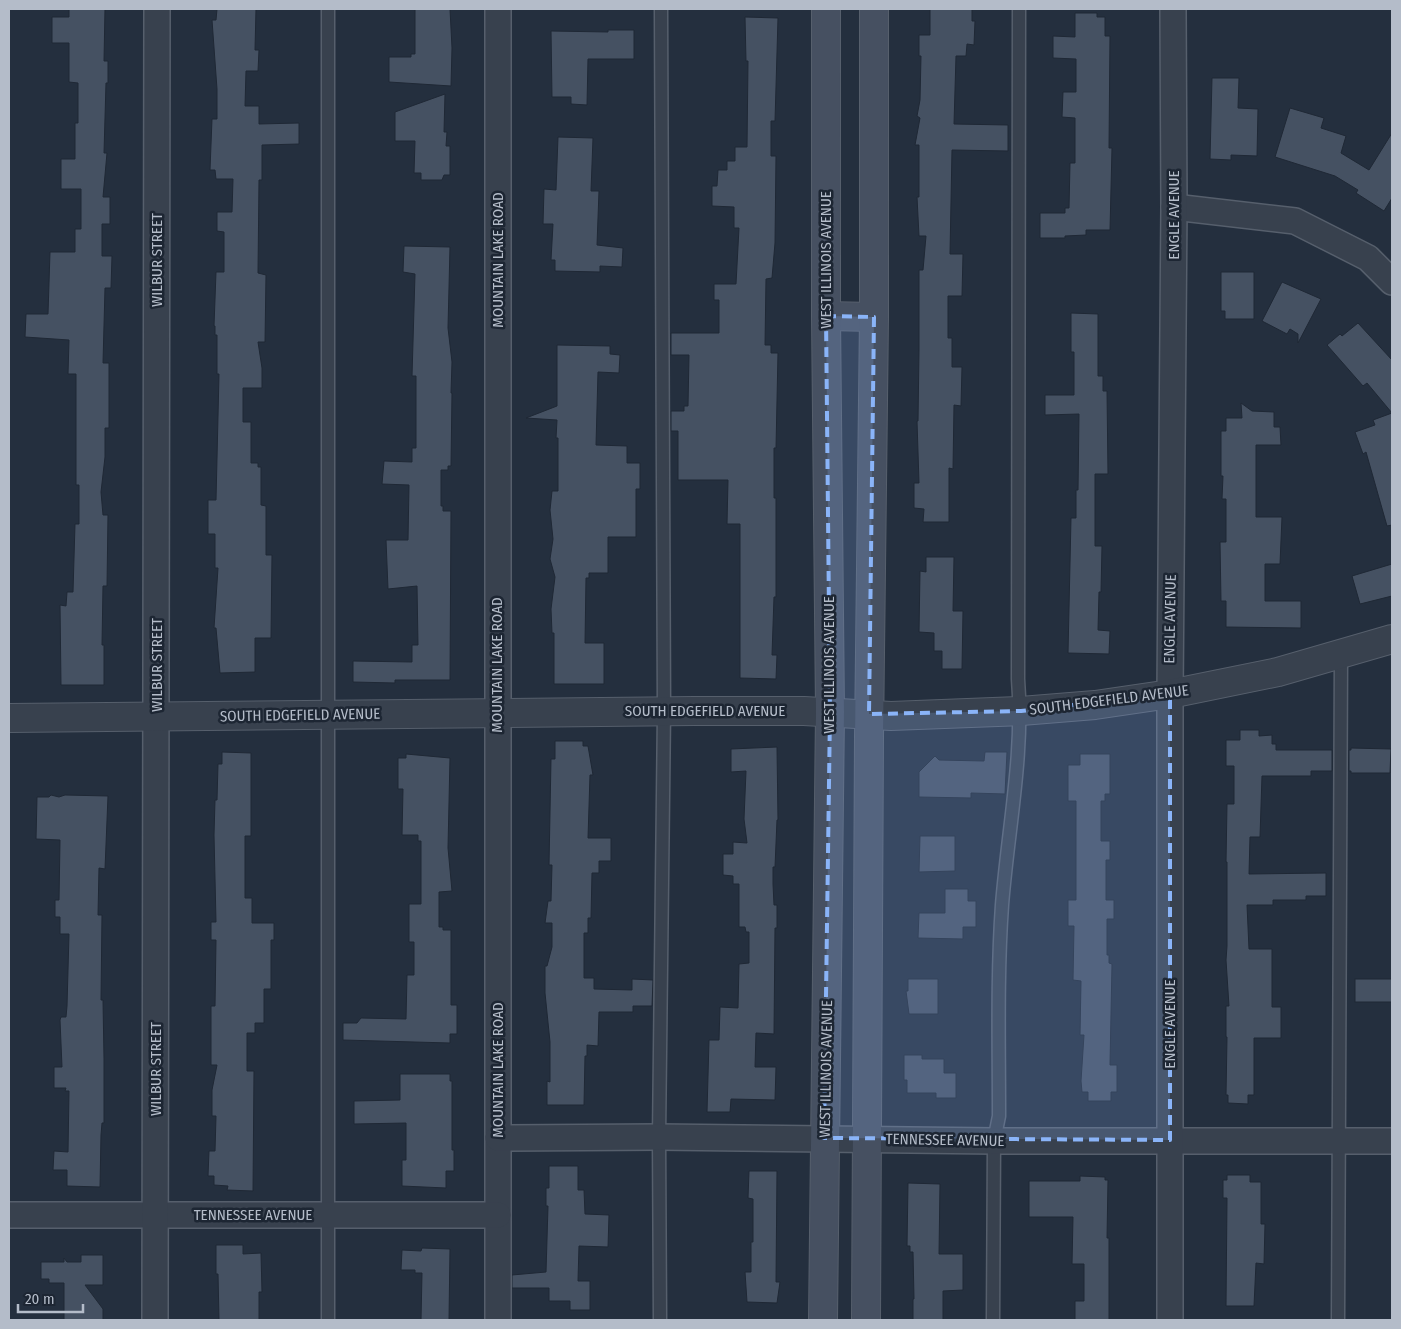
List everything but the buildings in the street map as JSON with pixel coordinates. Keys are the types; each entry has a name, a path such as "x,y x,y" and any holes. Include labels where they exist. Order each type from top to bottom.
{"main road":[{"name":"WEST ILLINOIS AVENUE","path":"823,1320 830,712 826,316 826,9"},
{"path":"866,1320 874,316 874,9"},
{"path":"826,316 874,316"}],"street":[{"name":"WILBUR STREET","path":"155,1320 157,9"},
{"name":"MOUNTAIN LAKE ROAD","path":"498,9 498,1320"},
{"name":"ENGLE AVENUE","path":"1170,1320 1173,9"},
{"path":"1174,207 1295,221 1368,258 1392,282"},
{"name":"SOUTH EDGEFIELD AVENUE","path":"9,718 804,711 891,716 1020,711 1095,705 1170,694 1278,672 1392,639"},
{"name":"TENNESSEE AVENUE","path":"498,1138 659,1137 994,1141 1392,1141"},
{"name":"TENNESSEE AVENUE","path":"9,1215 498,1215"}],"lane":[{"path":"328,9 328,1320"},
{"path":"660,9 664,712 659,1137 660,1320"},
{"path":"993,1320 994,1141 999,1116 1000,943 1002,903 1017,770 1020,711 1018,679 1019,9"},
{"path":"1338,1320 1341,655"}],"highlighted area":[{"path":"826,316 874,317 869,714 1021,711 1170,694 1170,1140 824,1138 830,712"}]}
